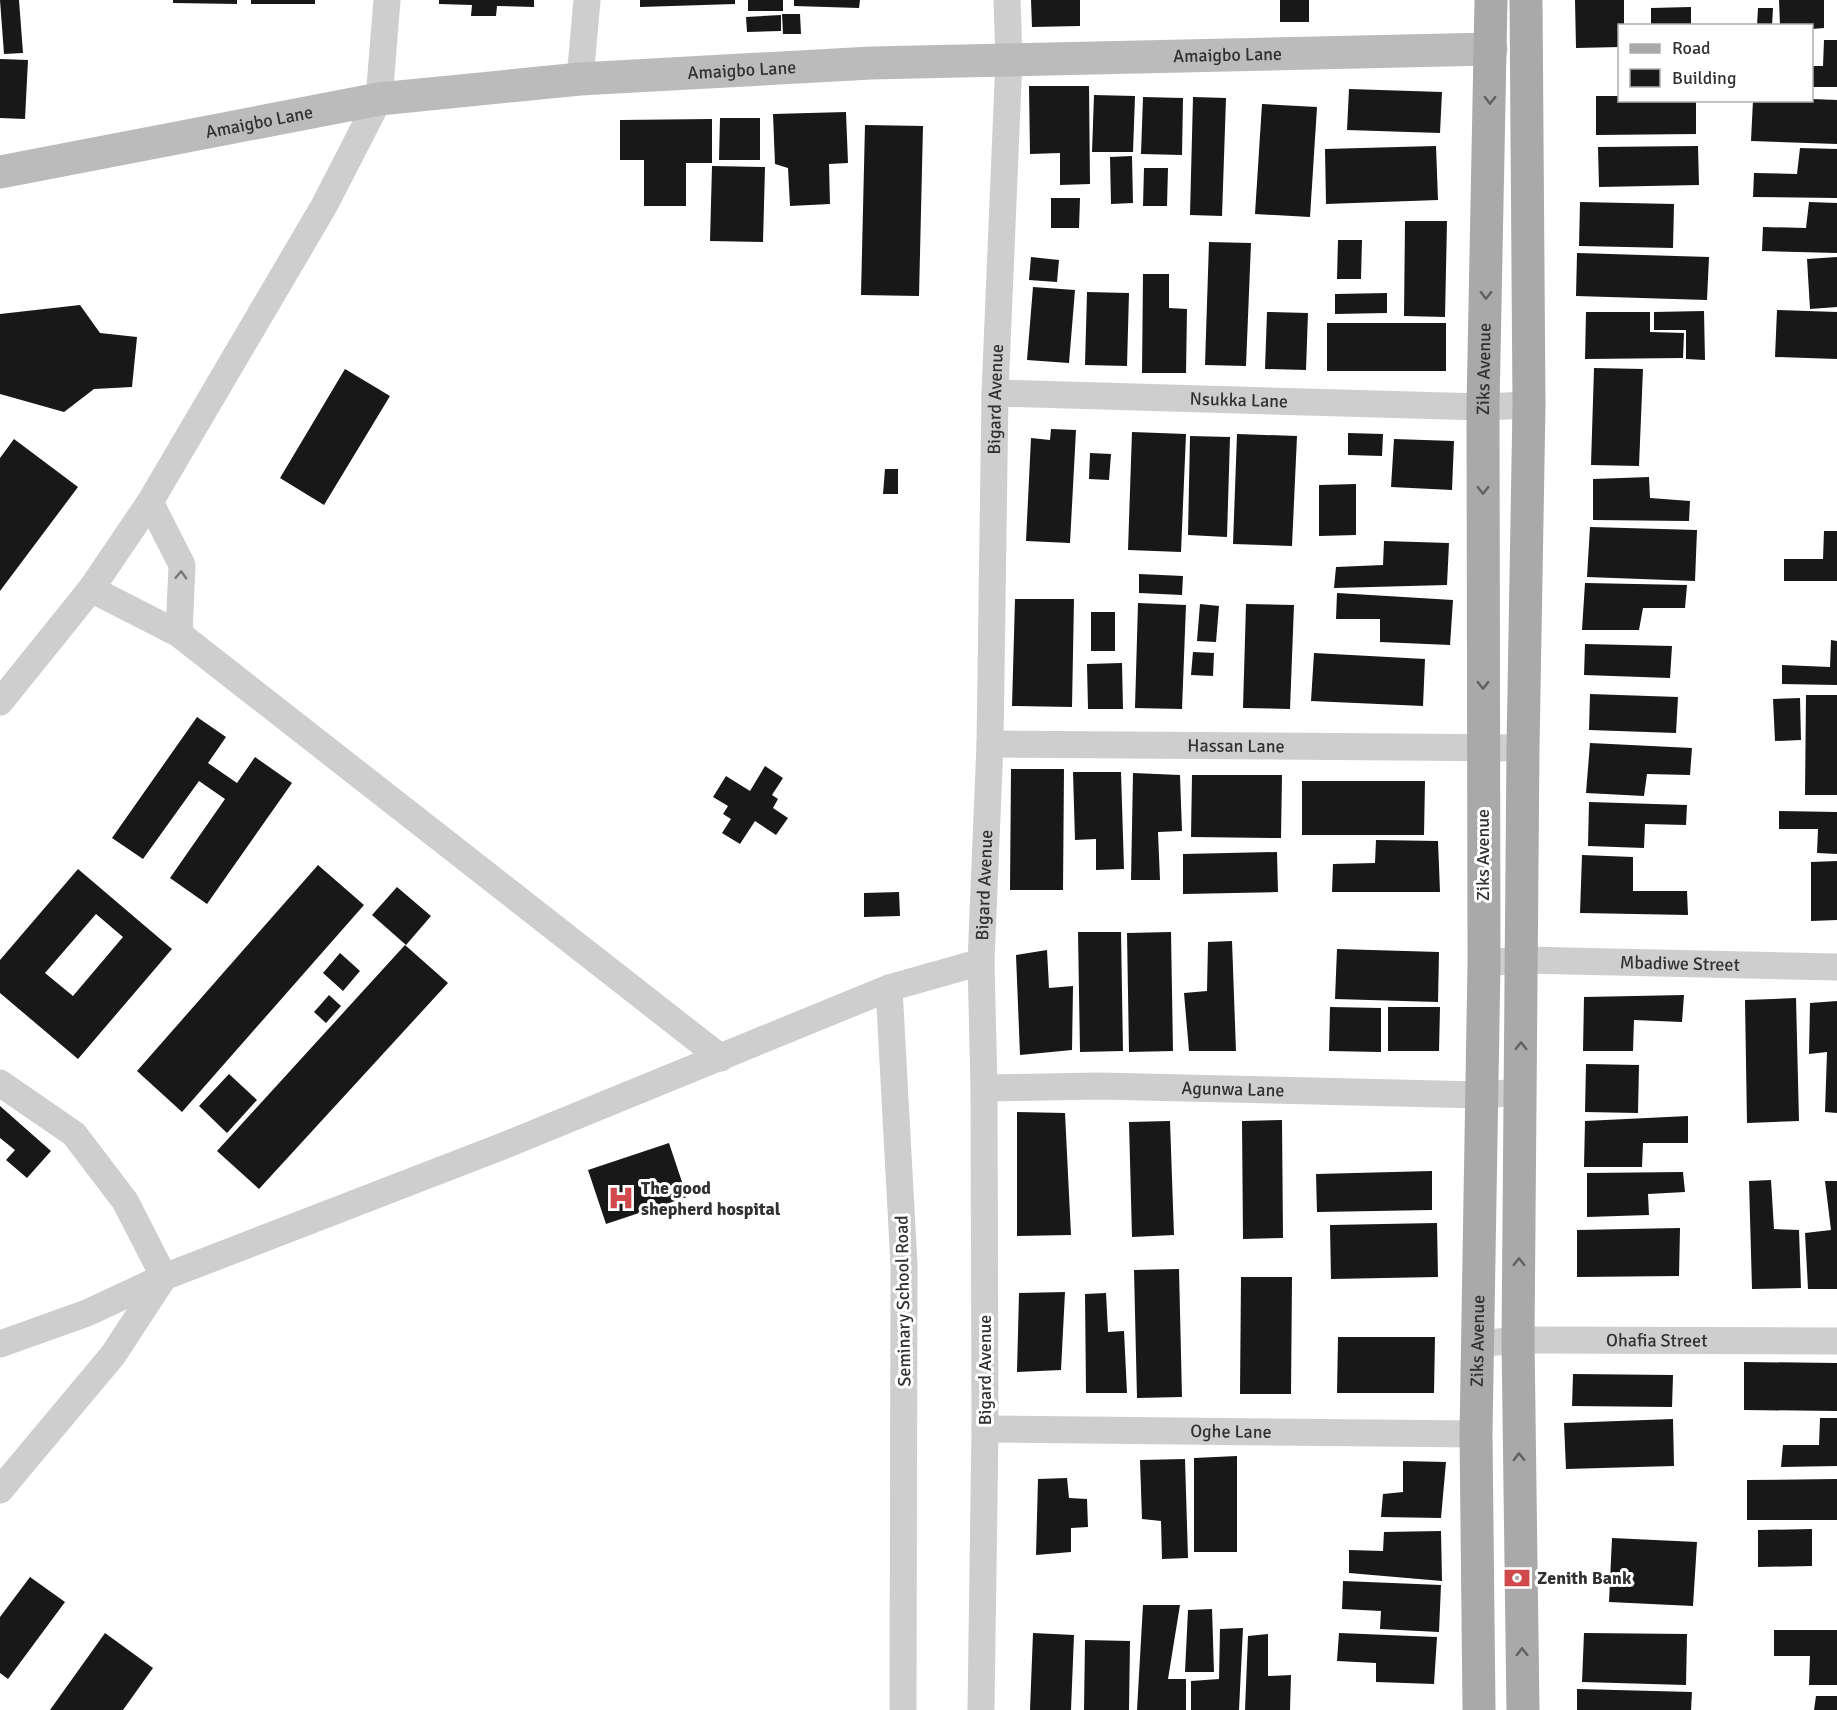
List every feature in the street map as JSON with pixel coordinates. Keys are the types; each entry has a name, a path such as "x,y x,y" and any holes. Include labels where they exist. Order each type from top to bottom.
{"main road":[{"name":"Ziks Avenue","path":"1479,1710 1476,1434 1484,963 1483,407 1491,0"},
{"path":"1523,1710 1518,1340 1523,748 1529,405 1526,0"},
{"name":"Amaigbo Lane","path":"0,172 379,99 580,79 872,63 1491,49"}],"street":[{"path":"0,702 91,589 150,502 324,206 379,99 387,0"},
{"path":"580,79 587,0"},
{"name":"Bigard Avenue","path":"981,1710 985,1429 984,1088 981,962 990,744 995,393 1009,59 1007,0"},
{"name":"Nsukka Lane","path":"995,393 1483,407 1529,405"},
{"path":"150,502 182,565 179,634"},
{"path":"91,589 179,634 721,1058"},
{"name":"Hassan Lane","path":"990,744 1523,748"},
{"name":"Mbadiwe Street","path":"1484,963 1522,960 1837,967"},
{"path":"0,1344 87,1313 164,1277 508,1144 889,988 981,962"},
{"name":"Seminary School Road","path":"889,988 904,1265 903,1710"},
{"path":"0,1083 74,1134 125,1201 164,1277"},
{"name":"Agunwa Lane","path":"984,1088 1100,1086 1481,1095 1520,1092"},
{"path":"0,1490 113,1355 164,1277"},
{"name":"Ohafia Street","path":"1477,1344 1518,1340 1837,1341"},
{"name":"Oghe Lane","path":"985,1429 1476,1434"}],"building":[{"path":"0,0 19,0 23,53 4,54"},
{"path":"173,0 237,0 237,4 173,3"},
{"path":"251,0 315,0 315,4 251,4"},
{"path":"439,0 534,0 534,7 497,6 496,16 471,16 472,5 439,4"},
{"path":"640,0 735,0 735,4 640,7"},
{"path":"748,0 783,0 783,11 748,11"},
{"path":"794,0 860,0 859,8 794,6"},
{"path":"1031,0 1080,0 1080,26 1032,27"},
{"path":"1280,0 1309,0 1309,22 1280,22"},
{"path":"1575,0 1624,0 1624,24 1618,24 1618,47 1576,48"},
{"path":"1779,0 1824,0 1824,28 1813,29 1813,24 1780,24"},
{"path":"1691,7 1691,24 1651,24 1651,8"},
{"path":"1758,8 1773,8 1772,24 1757,24"},
{"path":"782,14 800,14 801,34 783,34"},
{"path":"781,15 781,31 747,32 746,17"},
{"path":"1824,40 1837,40 1837,87 1813,87 1813,66 1823,66"},
{"path":"0,59 28,60 25,119 0,118"},
{"path":"1029,86 1089,86 1090,184 1060,185 1060,153 1030,154"},
{"path":"1349,89 1442,92 1440,133 1347,130"},
{"path":"1094,95 1135,96 1133,152 1092,152"},
{"path":"1596,96 1618,96 1618,102 1696,102 1696,134 1596,135"},
{"path":"1143,97 1183,98 1182,155 1141,154"},
{"path":"1193,97 1226,98 1222,216 1190,215"},
{"path":"1837,100 1837,144 1751,141 1753,102"},
{"path":"1262,104 1317,107 1310,217 1255,214"},
{"path":"846,112 848,163 829,164 830,204 790,206 788,168 775,164 773,114"},
{"path":"720,118 760,118 760,160 719,160"},
{"path":"712,119 712,163 686,163 686,206 644,206 644,160 620,160 620,120"},
{"path":"865,125 923,126 919,296 861,295"},
{"path":"1436,146 1438,200 1326,204 1325,149"},
{"path":"1698,146 1699,185 1599,187 1598,147"},
{"path":"1800,148 1837,149 1837,198 1753,197 1754,173 1797,174"},
{"path":"1132,156 1133,203 1111,204 1110,157"},
{"path":"712,166 765,167 763,242 710,241"},
{"path":"1144,168 1168,168 1167,206 1143,206"},
{"path":"1051,198 1080,198 1079,228 1051,228"},
{"path":"1580,202 1674,204 1673,248 1579,246"},
{"path":"1809,202 1837,203 1837,253 1762,251 1763,227 1806,228"},
{"path":"1405,221 1447,221 1445,317 1404,316"},
{"path":"1338,240 1362,240 1361,279 1337,279"},
{"path":"1209,242 1251,243 1246,366 1205,365"},
{"path":"1577,253 1709,257 1707,300 1576,296"},
{"path":"1031,257 1059,260 1057,282 1029,280"},
{"path":"1837,257 1837,307 1810,309 1807,259"},
{"path":"1143,274 1169,274 1169,308 1187,309 1186,373 1142,373"},
{"path":"1033,287 1075,290 1069,363 1027,360"},
{"path":"1087,292 1129,293 1127,366 1085,365"},
{"path":"1387,293 1387,313 1335,314 1335,294"},
{"path":"80,305 100,333 137,337 132,387 94,389 64,412 0,394 0,314"},
{"path":"1777,310 1837,312 1837,359 1775,357"},
{"path":"1704,311 1705,360 1686,359 1686,330 1654,330 1654,312"},
{"path":"1267,312 1308,313 1306,370 1265,369"},
{"path":"1586,312 1650,312 1650,332 1684,333 1683,358 1585,359"},
{"path":"1327,323 1446,323 1446,371 1327,371"},
{"path":"1594,368 1643,369 1639,466 1591,465"},
{"path":"345,369 390,396 324,505 280,478"},
{"path":"1051,429 1076,430 1070,543 1026,541 1031,438 1050,440"},
{"path":"1132,432 1186,434 1181,552 1128,550"},
{"path":"1348,433 1383,434 1382,456 1348,455"},
{"path":"1237,434 1297,436 1292,546 1233,544"},
{"path":"1190,436 1230,437 1227,537 1188,535"},
{"path":"14,439 78,487 0,591 0,458"},
{"path":"1394,439 1454,441 1452,490 1391,487"},
{"path":"1090,453 1111,454 1109,480 1089,479"},
{"path":"885,469 898,469 898,494 883,494"},
{"path":"1649,477 1650,498 1690,501 1689,521 1593,520 1593,479"},
{"path":"1356,484 1356,535 1319,536 1319,485"},
{"path":"1590,527 1697,530 1695,581 1587,577"},
{"path":"1824,531 1837,531 1837,581 1784,581 1784,559 1823,559"},
{"path":"1384,541 1449,543 1447,585 1334,588 1336,567 1383,565"},
{"path":"1139,574 1183,576 1182,595 1139,593"},
{"path":"1585,583 1687,585 1685,608 1643,608 1639,630 1582,630"},
{"path":"1337,593 1453,600 1450,645 1380,642 1380,619 1336,619"},
{"path":"1015,599 1074,599 1072,707 1012,706"},
{"path":"1138,603 1186,605 1182,709 1135,708"},
{"path":"1200,604 1219,606 1216,642 1197,641"},
{"path":"1246,604 1294,605 1290,709 1243,708"},
{"path":"1091,612 1115,612 1115,651 1091,651"},
{"path":"1831,640 1837,641 1837,685 1782,684 1782,665 1830,667"},
{"path":"1585,644 1672,646 1670,678 1584,675"},
{"path":"1193,652 1214,653 1213,676 1191,675"},
{"path":"1314,653 1425,659 1423,706 1311,701"},
{"path":"1122,663 1123,709 1088,709 1087,664"},
{"path":"1590,694 1678,697 1676,733 1589,730"},
{"path":"1806,695 1837,695 1837,795 1805,795"},
{"path":"1800,698 1801,740 1775,741 1773,699"},
{"path":"197,717 226,737 208,763 237,783 255,757 292,783 207,904 170,878 225,799 199,781 143,859 112,838"},
{"path":"1590,743 1692,748 1690,775 1647,774 1644,796 1586,793"},
{"path":"765,766 783,778 772,795 778,799 773,808 788,818 776,835 755,821 740,844 722,833 731,819 723,814 728,806 713,797 726,776 750,791"},
{"path":"1011,769 1064,769 1063,890 1010,890"},
{"path":"1073,772 1121,772 1124,869 1096,870 1096,839 1075,840"},
{"path":"1133,773 1180,775 1182,831 1158,832 1160,880 1131,880"},
{"path":"1192,775 1282,775 1281,838 1191,837"},
{"path":"1302,781 1425,781 1424,835 1302,835"},
{"path":"1589,802 1687,805 1686,825 1645,824 1644,848 1588,846"},
{"path":"1779,811 1837,812 1837,854 1817,853 1818,829 1779,829"},
{"path":"1376,840 1438,841 1440,892 1332,892 1333,864 1375,863"},
{"path":"1277,852 1278,892 1183,894 1183,854"},
{"path":"1582,855 1633,857 1633,891 1687,891 1688,915 1580,913"},
{"path":"1837,861 1837,920 1811,921 1811,862"},
{"path":"318,865 364,905 182,1112 137,1071"},
{"path":"78,869 172,949 78,1059 0,993 0,960","holes":["96,914 123,937 73,996 45,973"]},
{"path":"397,887 431,916 406,945 372,915"},
{"path":"899,892 900,916 864,917 864,893"},
{"path":"1078,932 1121,932 1123,1051 1080,1052"},
{"path":"1171,932 1173,1051 1129,1052 1127,933"},
{"path":"1232,941 1236,1051 1189,1051 1184,993 1207,991 1208,942"},
{"path":"405,945 448,983 259,1189 217,1151"},
{"path":"1337,949 1439,952 1438,1002 1335,999"},
{"path":"1047,950 1049,988 1073,986 1072,1050 1020,1055 1016,955"},
{"path":"340,953 360,971 343,991 323,973"},
{"path":"329,995 341,1006 326,1023 314,1012"},
{"path":"1684,995 1682,1022 1634,1020 1633,1051 1583,1051 1584,997"},
{"path":"1796,998 1799,1121 1747,1123 1745,1000"},
{"path":"1837,1001 1837,1113 1825,1112 1827,1052 1809,1054 1810,1003"},
{"path":"1330,1007 1381,1008 1381,1052 1329,1051"},
{"path":"1388,1007 1440,1007 1439,1051 1388,1051"},
{"path":"1586,1064 1639,1065 1638,1113 1585,1112"},
{"path":"229,1074 257,1100 227,1133 199,1106"},
{"path":"0,1106 51,1151 27,1178 6,1160 15,1150 0,1138"},
{"path":"1017,1112 1065,1113 1071,1235 1017,1236"},
{"path":"1688,1116 1688,1143 1643,1143 1642,1167 1584,1167 1585,1121"},
{"path":"1282,1120 1283,1238 1243,1239 1242,1121"},
{"path":"1170,1121 1174,1235 1132,1237 1129,1122"},
{"path":"669,1143 687,1197 606,1224 588,1170"},
{"path":"1432,1171 1432,1210 1317,1212 1316,1174"},
{"path":"1683,1172 1685,1192 1648,1194 1649,1215 1587,1217 1587,1173"},
{"path":"1771,1180 1774,1229 1799,1230 1801,1288 1752,1289 1749,1181"},
{"path":"1825,1181 1837,1181 1837,1289 1808,1289 1805,1233 1831,1230"},
{"path":"1437,1223 1438,1277 1331,1279 1330,1225"},
{"path":"1680,1228 1679,1276 1577,1277 1577,1230"},
{"path":"1179,1269 1182,1397 1137,1398 1134,1270"},
{"path":"1241,1277 1292,1277 1291,1394 1240,1394"},
{"path":"1065,1292 1061,1370 1017,1372 1019,1293"},
{"path":"1106,1293 1108,1332 1124,1331 1127,1393 1086,1393 1085,1294"},
{"path":"1338,1337 1435,1337 1434,1393 1337,1393"},
{"path":"1744,1362 1837,1363 1837,1411 1744,1410"},
{"path":"1573,1374 1673,1375 1672,1407 1572,1406"},
{"path":"1820,1418 1837,1418 1837,1466 1781,1467 1783,1445 1819,1445"},
{"path":"1673,1419 1674,1466 1566,1469 1564,1423"},
{"path":"1237,1456 1237,1552 1194,1552 1194,1458"},
{"path":"1185,1459 1188,1558 1162,1559 1161,1521 1142,1519 1140,1460"},
{"path":"1403,1461 1446,1462 1441,1518 1381,1517 1383,1494 1403,1492"},
{"path":"1067,1478 1069,1498 1087,1499 1088,1527 1071,1528 1071,1552 1036,1555 1038,1479"},
{"path":"1837,1479 1837,1520 1747,1520 1747,1480"},
{"path":"1812,1529 1812,1566 1758,1567 1758,1530"},
{"path":"1441,1531 1442,1581 1349,1573 1349,1550 1383,1551 1384,1532"},
{"path":"1612,1538 1697,1542 1693,1606 1609,1602"},
{"path":"30,1577 65,1602 8,1679 0,1673 0,1617"},
{"path":"1343,1581 1441,1585 1439,1632 1380,1629 1381,1611 1342,1609"},
{"path":"1143,1605 1180,1605 1168,1679 1186,1679 1186,1710 1137,1710"},
{"path":"1212,1609 1214,1672 1185,1672 1188,1610"},
{"path":"1243,1628 1239,1710 1191,1710 1191,1681 1219,1679 1220,1629"},
{"path":"1774,1630 1837,1630 1837,1685 1809,1685 1810,1656 1774,1656"},
{"path":"105,1633 153,1668 123,1710 50,1710"},
{"path":"1033,1633 1074,1635 1071,1710 1030,1710"},
{"path":"1339,1633 1437,1637 1434,1684 1376,1682 1376,1663 1337,1661"},
{"path":"1584,1633 1687,1634 1686,1685 1582,1682"},
{"path":"1268,1634 1268,1676 1291,1675 1290,1710 1245,1710 1248,1636"},
{"path":"1085,1640 1130,1641 1129,1710 1084,1710"},
{"path":"1577,1689 1692,1692 1691,1710 1577,1710"},
{"path":"1816,1696 1837,1696 1837,1710 1814,1710"}],"place":[{"name":"The good shepherd hospital","path":"621,1198"},
{"name":"Zenith Bank","path":"1517,1578"}]}
